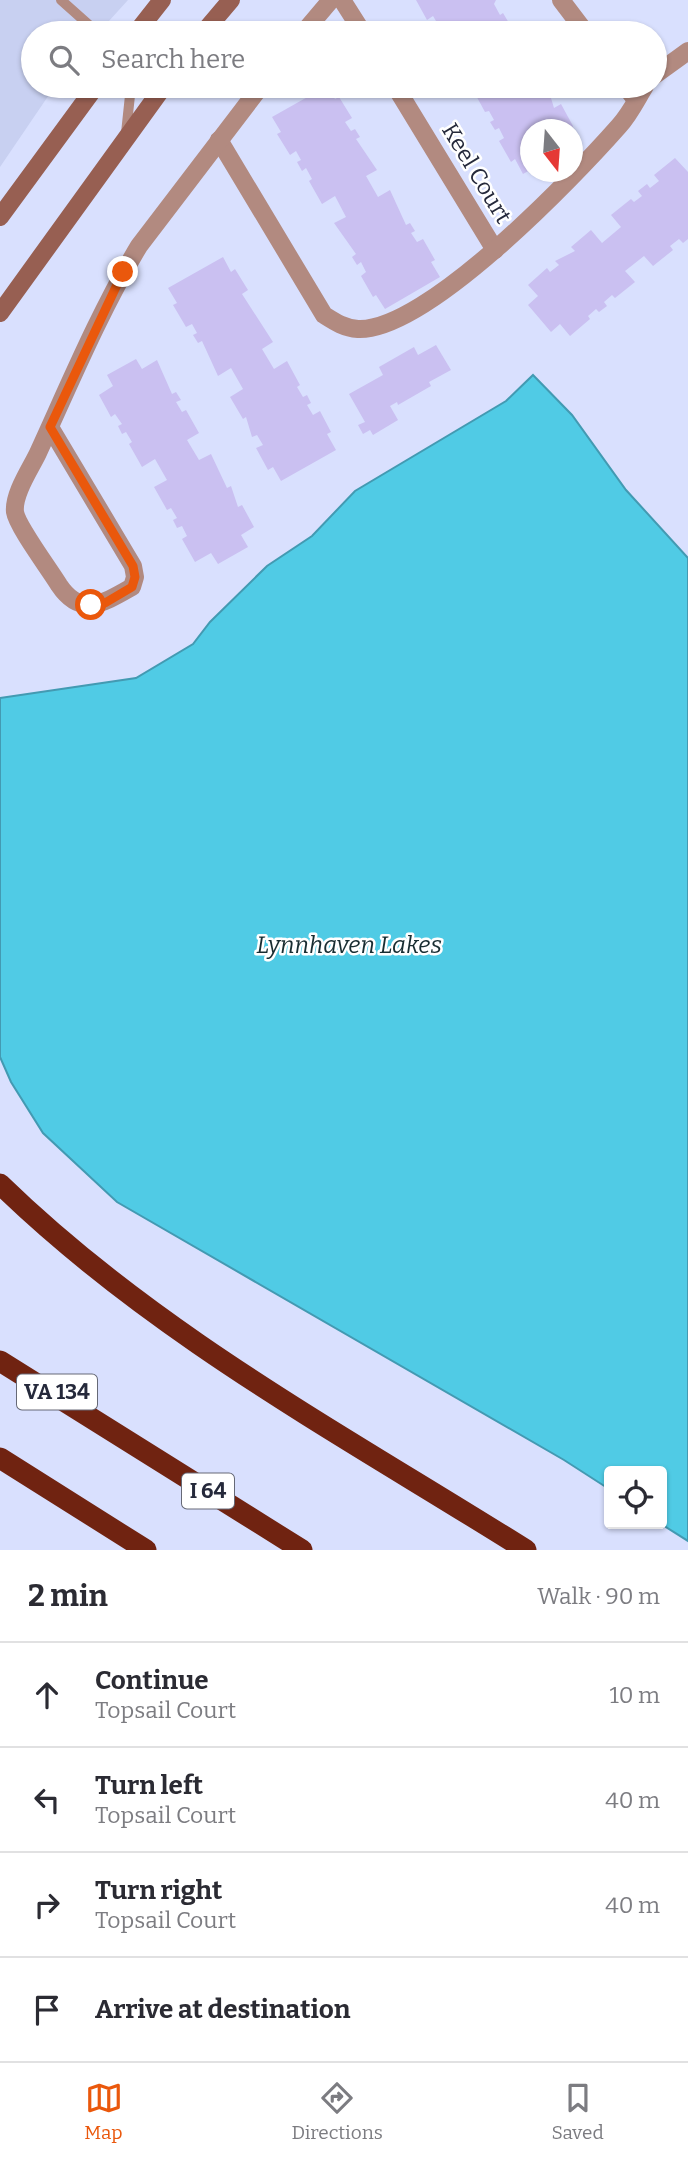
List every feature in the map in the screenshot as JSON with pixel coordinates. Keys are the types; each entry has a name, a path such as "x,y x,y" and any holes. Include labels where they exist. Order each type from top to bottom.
{"highway":[{"path":"0,1184 41,1224 120,1290 195,1344 526,1550"},
{"name":"VA 134","path":"0,1353 114,1432"},
{"name":"I 64","path":"0,1361 302,1550"},
{"path":"6,1462 146,1550"}],"main road":[{"path":"145,21 162,0"},
{"path":"213,21 231,0"},
{"path":"0,217 87,98"},
{"path":"0,313 154,98"}],"street":[{"path":"313,21 331,0"},
{"path":"342,0 355,21"},
{"path":"561,0 577,21"},
{"path":"667,66 688,51"},
{"path":"50,427 133,566 135,577 132,587 105,603 78,603 67,597 15,511 16,502 50,427 123,272 139,246 252,98"},
{"name":"Keel Court","path":"402,98 495,250"},
{"path":"219,140 324,315 341,326 360,329 402,316 452,286 495,250 620,125 632,98"}],"lane":[{"path":"61,0 85,21"},
{"path":"126,136 130,98"}],"shaded area":[{"path":"0,0 128,0 109,21 21,21 21,98 47,98 0,167"}],"water":[{"name":"Lynnhaven Lakes","path":"533,375 572,415 626,490 688,558 688,1541 667,1528 667,1466 604,1466 604,1486 564,1460 117,1202 43,1133 11,1082 0,1057 0,698 136,678 193,644 210,622 267,566 312,536 355,491 506,401"}],"building":[{"path":"416,0 496,0 494,4 500,15 503,13 508,21 436,21 433,16 427,20"},
{"path":"306,98 340,98 352,118 345,122 351,131 355,129 360,137 356,139 377,170 366,176 378,197 390,190 406,225 410,223 415,231 411,233 417,242 423,239 435,260 431,262 440,277 385,309 376,295 373,297 361,276 366,272 361,262 357,265 352,257 356,254 334,223 346,217 335,196 322,204 309,181 312,179 306,168 302,171 297,162 301,160 296,151 290,155 277,134 281,132 272,117"},
{"path":"477,98 551,98 554,108 561,104 569,119 520,119 520,168 515,159 511,162 499,141 504,138 499,128 495,130 490,122 494,120 489,111 485,112"},
{"path":"675,158 688,172 688,239 683,243 679,239 670,246 673,250 653,266 644,256 625,271 635,282 615,298 612,295 604,302 607,306 599,312 596,309 588,316 590,319 570,336 560,324 551,332 528,305 538,296 528,285 547,268 550,272 559,265 555,261 575,251 571,247 591,230 602,243 621,227 611,215 631,199 634,202 642,196 638,191 647,184 650,188 659,181 654,175"},
{"path":"223,257 231,272 235,269 248,290 242,294 273,342 262,349 274,369 287,361 300,385 297,387 303,397 307,395 311,403 307,405 313,415 320,411 331,432 327,434 336,450 281,481 273,467 268,470 256,448 263,445 257,435 252,437 246,417 243,419 230,397 243,389 231,368 218,376 202,341 198,343 193,335 197,333 192,324 186,327 173,305 177,303 168,288"},
{"path":"436,345 451,370 429,382 431,386 398,405 397,402 390,406 398,420 373,435 370,430 363,434 358,425 365,422 349,394 383,375 379,367 414,347 418,355"},
{"path":"136,359 142,369 157,360 172,394 176,392 181,400 176,402 182,412 186,410 199,433 187,440 199,460 211,454 227,488 231,486 238,507 242,505 254,527 241,535 248,547 218,564 211,553 195,562 182,539 187,536 182,526 177,528 173,520 177,518 171,508 167,510 154,487 167,480 155,459 142,467 129,444 132,442 126,432 122,434 118,426 122,424 115,414 111,417 99,395 113,386 107,375"}],"route":[{"path":"91,605 105,603 132,587 135,577 133,566 50,427 123,272"}]}
